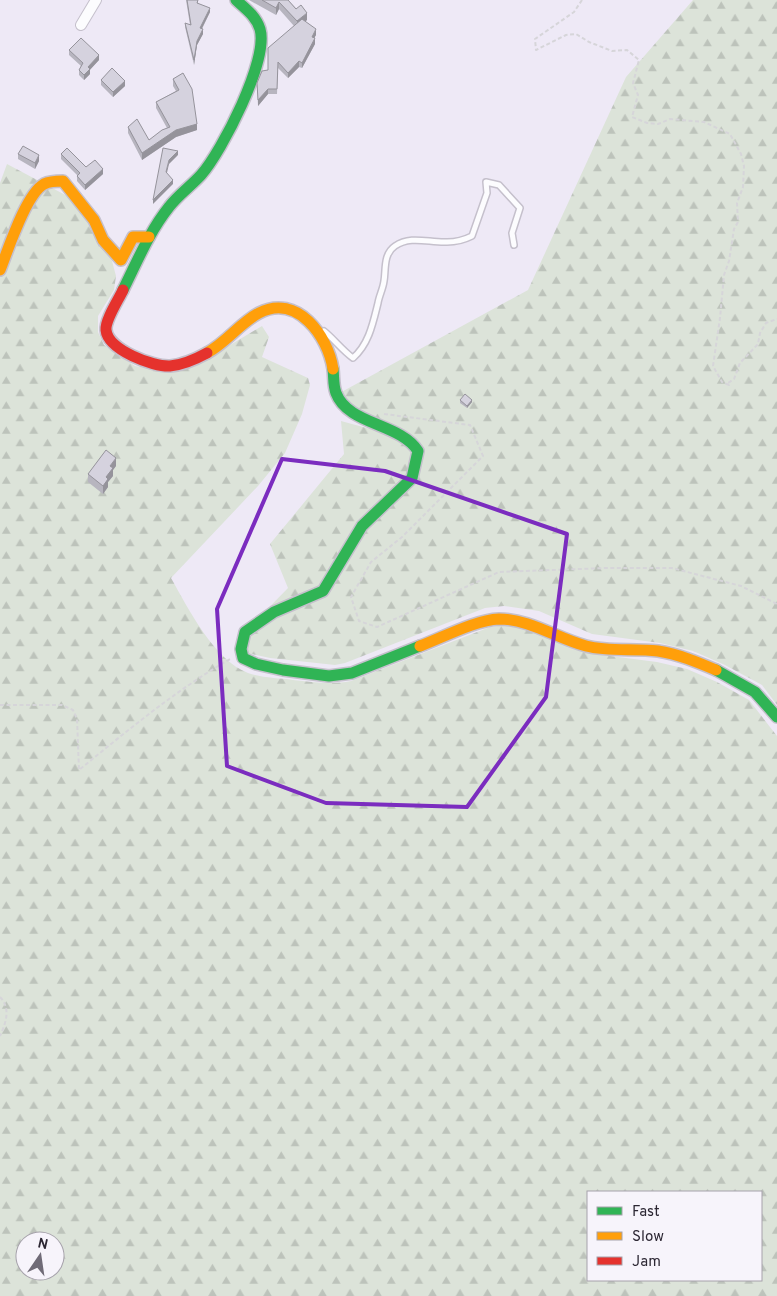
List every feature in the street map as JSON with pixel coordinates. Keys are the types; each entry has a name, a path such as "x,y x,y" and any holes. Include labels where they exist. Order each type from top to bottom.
{"main road":[{"path":"236,0 254,16 260,30 261,43 254,72 230,129 202,174 168,206 148,237 106,325 105,331 108,338 129,355 148,362 170,366 195,358 220,346 255,315 275,308 288,309 301,314 313,323 325,342 333,364 336,395 349,410 410,440 418,451 412,478 362,526 323,591 274,612 245,632 241,644 242,657 252,664 331,676 352,673 495,618 517,619 587,646 622,651 657,651 679,655 752,689 767,703 777,717"},
{"path":"0,270 31,200 41,185 54,181 63,180 94,220 103,240 121,260 133,237 148,237"}],"street":[{"path":"81,25 96,0"}],"lane":[{"path":"313,323 334,339 344,352 353,358 360,352 370,334 384,282 385,260 394,246 411,239 446,242 462,240 472,236 487,193 486,182 499,185 520,208 512,233 514,245"}],"path":[{"path":"582,0 574,12 535,39 536,50 566,35 576,34 588,42 612,51 628,50 639,60 633,83 638,95 632,117 647,123 658,124 670,119 704,122 730,134 741,154 744,166 743,187 737,203 738,222 734,229 729,260 724,276 713,366 722,382 728,385 734,379 740,363 758,344 760,334 766,324 777,319"},
{"path":"377,413 470,425 483,456 402,537 371,562 351,597 359,621 377,626 499,572 606,568 672,568 742,586 777,604"},
{"path":"0,704 62,706 73,710 77,719 79,770 167,702 213,669 242,652"},
{"path":"0,997 5,1002 7,1018 0,1036"}],"highlighted area":[{"path":"282,459 385,471 567,534 546,697 467,807 326,803 227,766 217,609"}],"green space":[{"path":"693,0 777,0 777,705 762,685 725,665 693,651 660,643 592,634 539,611 504,606 485,608 345,663 335,665 270,658 242,652 245,632 288,588 270,544 344,454 341,421 407,439 336,395 528,290 626,77"},
{"path":"7,164 71,198 91,224 112,261 116,276 114,290 98,316 98,332 104,345 135,366 164,371 195,366 262,326 269,337 262,357 308,378 310,385 302,414 285,453 258,486 171,578 203,632 224,657 236,666 253,675 264,677 322,683 351,681 490,627 504,625 534,630 587,653 657,662 687,669 717,682 749,700 777,736 777,1296 0,1296 0,183"}],"building":[{"path":"187,0 198,0 197,3 210,8 200,28 203,29 197,41 194,60 185,23 191,25"},
{"path":"262,0 288,0 296,9 301,5 307,13 297,21 279,2 276,8"},
{"path":"302,19 316,29 312,37 315,38 302,63 299,61 288,73 278,62 277,89 268,89 258,100 257,83 262,71 268,70 268,48"},
{"path":"81,38 99,55 88,67 90,69 84,75 79,70 83,63 69,50"},
{"path":"112,68 125,81 113,92 101,80"},
{"path":"183,73 192,89 197,124 176,130 142,153 128,127 137,119 149,140 162,130 170,127 156,102 179,90 173,79"},
{"path":"23,146 39,155 35,163 18,154"},
{"path":"67,148 86,167 95,160 103,169 85,185 77,176 80,173 61,154"},
{"path":"163,148 178,151 169,160 166,172 173,180 153,200"},
{"path":"465,394 472,400 467,406 460,400"},
{"path":"106,450 116,458 110,466 113,468 106,477 108,479 103,486 88,474"}],"traffic: fast":[{"path":"123,290 155,227 176,198 201,175 210,163 242,105 251,82 258,62 261,43 260,29 253,16 236,0"},
{"path":"333,369 335,390 342,404 362,418 399,435 410,442 418,451 412,478 362,526 323,591 274,612 245,632 241,649 243,658 256,664 283,670 329,676 352,673 420,646"},
{"path":"716,670 755,692 777,717"}],"traffic: slow":[{"path":"0,270 24,210 37,190 49,182 63,181 94,220 103,240 121,260 133,237 149,237"},
{"path":"207,353 259,313 273,308 286,309 298,313 317,332 325,344 333,369"},
{"path":"420,646 459,630 499,619 532,625 586,646 604,649 665,652 716,670"}],"traffic: jam":[{"path":"123,290 106,326 109,337 114,344 132,356 162,366 180,364 207,353"}]}
